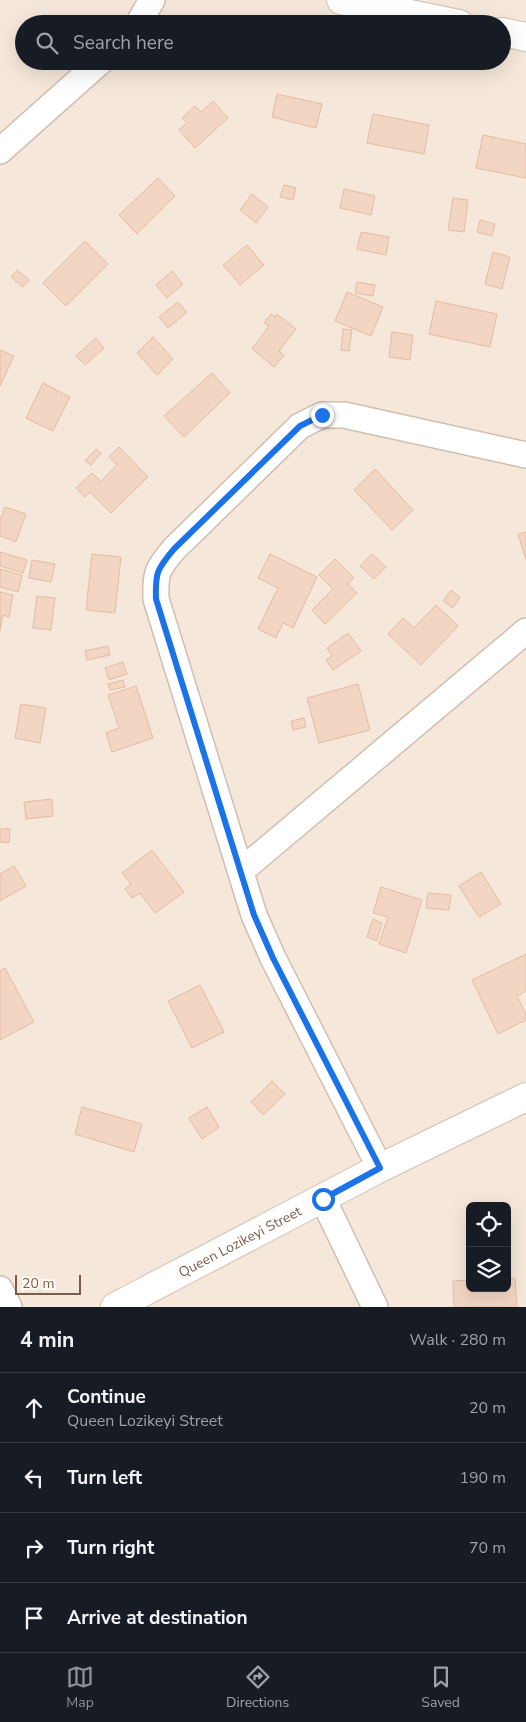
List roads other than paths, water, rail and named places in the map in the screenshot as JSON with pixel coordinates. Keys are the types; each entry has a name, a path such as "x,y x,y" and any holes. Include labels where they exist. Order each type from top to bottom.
{"main road":[{"path":"341,0 415,15"},
{"path":"511,34 526,37"},
{"name":"Queen Lozikeyi Street","path":"115,1307 380,1168 526,1097"}],"street":[{"path":"143,15 152,0"},
{"path":"0,150 91,70"},
{"path":"380,1168 273,958 254,915 156,599 155,578 161,564 174,549 300,426 322,415 344,415 526,455"},
{"path":"241,871 526,631"},
{"path":"323,1199 375,1307"},
{"path":"0,1290 9,1307"}]}
